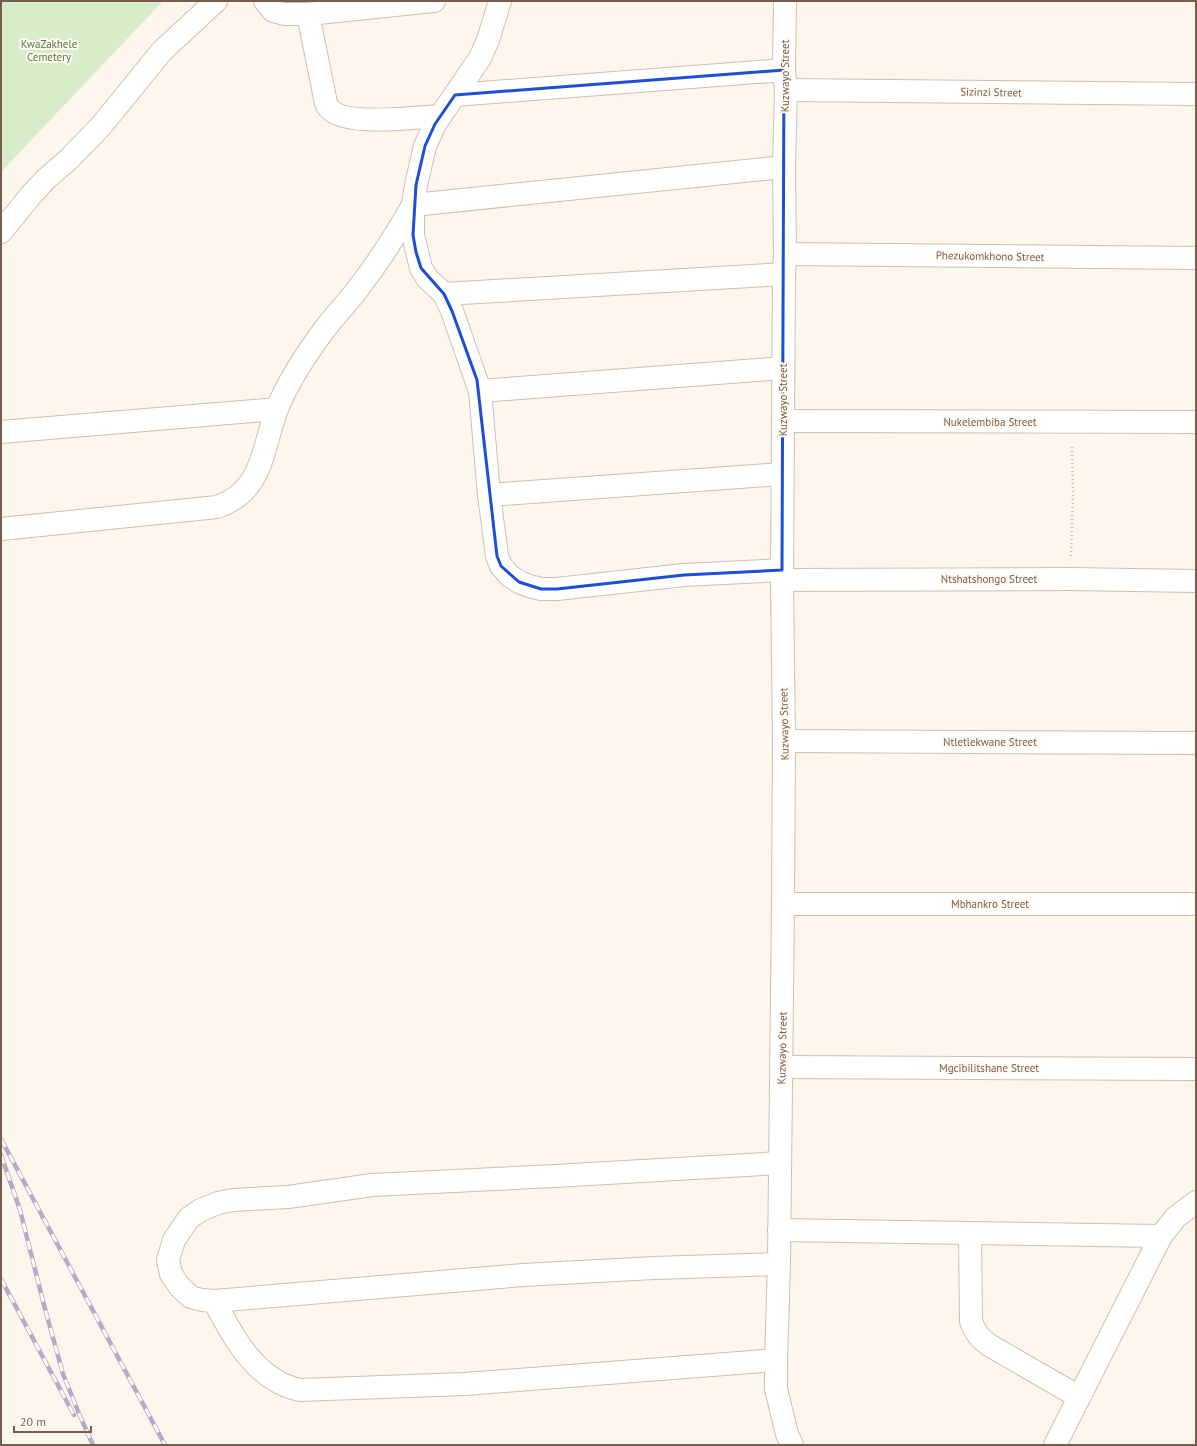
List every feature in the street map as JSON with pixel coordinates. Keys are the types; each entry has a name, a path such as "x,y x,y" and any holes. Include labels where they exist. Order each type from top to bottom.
{"street":[{"path":"1,232 41,184 69,159 101,126 162,51 216,1"},
{"path":"264,1 268,7 277,13 308,14 434,1"},
{"path":"444,294 427,278 421,268 413,235 416,185 425,146 435,124 480,58 488,40 500,1"},
{"name":"Kuzwayo Street","path":"785,1 782,474 784,741 782,1067 776,1389 780,1410 792,1445"},
{"path":"308,14 326,103 330,110 341,116 362,120 440,116"},
{"name":"Sizinzi Street","path":"455,95 785,80 1196,94"},
{"path":"414,205 784,167"},
{"path":"1,529 217,507 235,499 254,476 263,456 277,409 301,364 327,326 360,287 389,246 414,205"},
{"name":"Phezukomkhono Street","path":"444,294 784,264 1196,258"},
{"name":"Ntshatshongo Street","path":"444,294 452,311 480,391 497,556 501,566 510,576 529,586 541,589 557,589 684,575 1196,580"},
{"path":"480,391 783,368"},
{"path":"1,432 277,409"},
{"name":"Nukelembiba Street","path":"783,420 1072,423 1196,422"},
{"path":"490,495 782,474"},
{"name":"Ntletlekwane Street","path":"784,741 1196,743"},
{"name":"Mbhankro Street","path":"783,904 1196,904"},
{"name":"Mgcibilitshane Street","path":"782,1067 1196,1069"},
{"path":"779,1264 654,1268 523,1275 214,1301 191,1297 180,1287 171,1274 168,1260 174,1240 189,1218 201,1210 218,1203 233,1200 280,1198 372,1185 780,1163"},
{"path":"1055,1445 1161,1236 1176,1217 1196,1202"},
{"path":"779,1230 1161,1236"},
{"path":"970,1233 971,1321 979,1338 1079,1397"},
{"path":"214,1301 229,1330 250,1359 279,1382 290,1388 300,1390 465,1384 776,1360"}],"path":[{"path":"1070,579 1073,494 1072,423"}],"highlighted area":[{"path":"784,70 782,570 684,575 557,589 541,589 519,582 501,566 497,556 477,380 452,311 444,294 421,268 416,252 413,235 416,185 425,146 435,124 455,95"}],"green space":[{"name":"KwaZakhele Cemetery","path":"1,1 163,1 1,172"}],"railway":[{"path":"1,1139 165,1445"},
{"path":"1,1155 20,1210 63,1374 93,1445"},
{"path":"1,1279 74,1415"}]}
